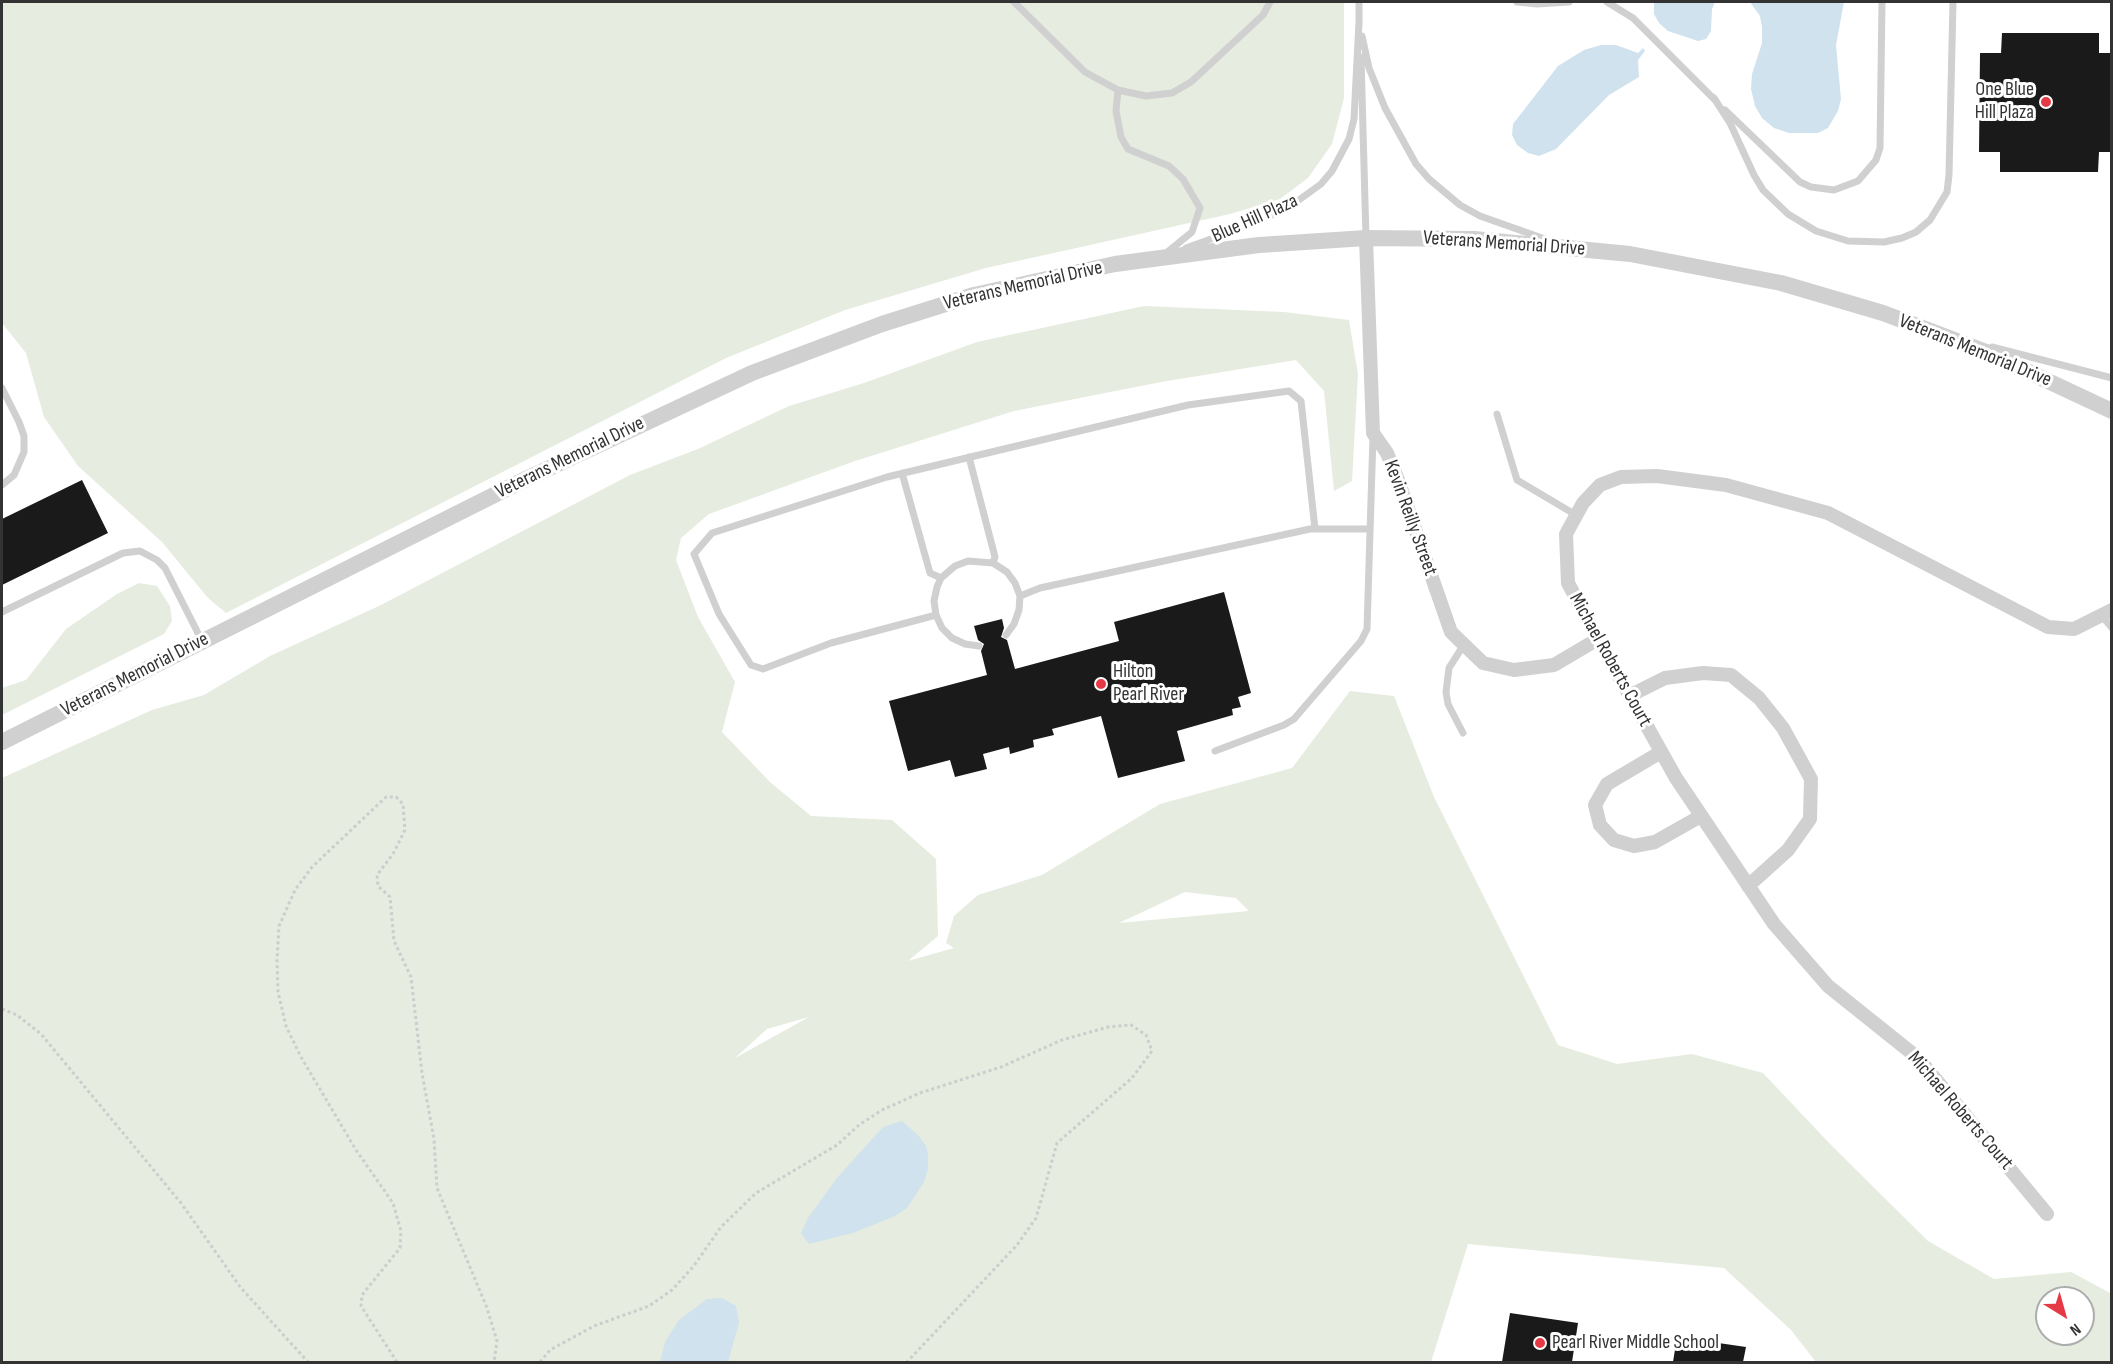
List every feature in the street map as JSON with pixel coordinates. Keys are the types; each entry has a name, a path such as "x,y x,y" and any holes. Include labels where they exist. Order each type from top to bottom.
{"street":[{"name":"Veterans Memorial Drive","path":"2,742 602,442 794,356 882,324 974,295 1066,273 1161,258 1259,245 1366,238 1474,239 1576,248 1679,262 1781,283 1936,332 2031,372 2112,411"},
{"path":"1366,238 1373,433"},
{"name":"Kevin Reilly Street","path":"1373,433 1387,453 1398,480 1451,632 1463,646 1483,663 1514,670 1554,665 1598,639"},
{"name":"Michael Roberts Court","path":"2047,1214 1918,1058 1828,986 1774,924 1660,752 1568,583 1566,534 1583,502 1600,485 1621,477 1657,476 1725,485 1828,513 2048,627 2074,629 2106,612"},
{"path":"1629,696 1665,678 1703,673 1731,675 1760,698 1783,728 1812,778 1810,819 1788,850 1748,886"},
{"path":"1660,752 1607,784 1595,805 1600,825 1614,840 1634,846 1655,842 1701,816"}],"lane":[{"path":"1014,2 1085,72 1118,90 1146,96 1172,93 1191,82 1263,15 1270,2"},
{"name":"Blue Hill Plaza","path":"1161,258 1276,214 1306,196 1332,171 1349,139 1354,119 1359,2"},
{"path":"1517,2 1538,4 1569,2"},
{"path":"1607,2 1633,18 1800,182 1810,188 1834,190 1858,181 1876,160 1880,148 1882,2"},
{"path":"1714,98 1727,117 1763,190 1788,214 1816,231 1848,241 1884,242 1902,238 1916,232 1930,220 1947,192 1953,2"},
{"name":"Blue Hill Plaza","path":"1359,22 1364,97 1366,238"},
{"name":"Blue Hill Plaza","path":"1359,22 1369,68 1384,108 1405,146 1429,179 1460,205 1480,216 1527,234 1576,248"},
{"path":"1118,90 1116,111 1121,137 1128,149 1168,166 1183,178 1200,208 1191,232 1161,258"},
{"path":"1936,332 2112,378"},
{"path":"2,388 24,436 24,452 14,475 2,485"},
{"path":"936,615 831,642 763,669 751,665 719,614 694,554 712,533 902,473 1188,405 1289,391 1301,401 1315,529"},
{"path":"1497,414 1517,480 1576,515"},
{"path":"1215,751 1284,725 1294,719 1361,641 1367,629 1373,433"},
{"path":"969,457 995,557 993,563"},
{"path":"902,473 930,573 941,578"},
{"path":"1020,596 1040,588 1315,529 1370,529"},
{"path":"2,612 123,553 140,551 149,554 165,568 202,641"},
{"path":"979,646 965,644 952,638 942,628 936,615 934,601 941,578 955,566 968,561 993,563 1007,572 1020,596 1019,610 1014,624 1006,635"},
{"path":"2106,612 2112,628"},
{"path":"1463,646 1449,668 1446,692 1448,704 1463,733"}],"path":[{"path":"398,1362 361,1306 362,1295 400,1248 401,1231 393,1203 356,1150 301,1057 286,1026 278,992 277,960 279,926 295,890 312,867 386,797 396,797 403,804 405,830 393,854 377,875 378,886 390,897 394,941 411,977 422,1073 434,1139 437,1188 487,1308 497,1341 494,1362"},
{"path":"2,1009 17,1016 41,1034 182,1203 241,1288 308,1362"},
{"path":"540,1362 550,1350 594,1326 649,1306 672,1290 693,1268 721,1227 756,1193 837,1145 859,1125 882,1110 920,1093 1001,1067 1062,1040 1108,1027 1131,1025 1146,1035 1152,1051 1132,1077 1057,1143 1036,1218 1023,1236 907,1362"}],"shaded area":[{"path":"2,2 1344,2 1344,98 1332,144 1308,178 1280,199 1230,214 986,268 845,310 726,358 226,613 208,598 162,542 78,466 44,417 26,353 2,323"},
{"path":"1144,306 1284,312 1349,320 1358,374 1352,481 1334,491 1324,391 1296,360 1161,382 1014,411 855,461 709,514 681,538 676,560 698,617 735,682 722,732 770,782 811,816 892,820 936,859 938,936 908,961 954,948 946,943 954,916 978,895 1042,875 1160,804 1292,768 1350,691 1394,696 1434,797 1558,1045 1617,1064 1692,1054 1763,1073 1831,1145 1928,1241 1994,1279 2071,1272 2112,1294 2111,1362 1816,1362 1791,1330 1724,1268 1468,1244 1431,1362 2,1362 2,778 152,710 204,695 270,656 381,605 630,475 698,449 789,406 864,383 977,342","holes":["1185,892 1236,898 1249,911 1119,923","809,1017 735,1058 767,1029"]},
{"path":"139,583 157,586 170,606 172,621 164,634 2,715 2,688 26,680 66,629 117,594"}],"water":[{"path":"1654,2 1715,2 1712,9 1711,31 1706,39 1698,41 1668,31 1659,23 1654,14"},
{"path":"1750,2 1844,2 1836,45 1841,99 1838,111 1828,128 1818,133 1789,133 1774,128 1762,118 1755,106 1751,89 1752,74 1762,43 1762,27 1760,16"},
{"path":"1601,45 1616,45 1638,53 1643,48 1645,51 1638,60 1639,77 1609,95 1556,149 1539,156 1528,153 1517,145 1512,135 1513,124 1558,66 1584,50"},
{"path":"902,1121 918,1135 926,1146 928,1155 928,1169 924,1182 907,1208 895,1216 853,1233 809,1244 801,1233 808,1218 837,1178 883,1127"},
{"path":"722,1298 736,1306 739,1323 728,1362 660,1362 665,1342 679,1320 707,1299"}],"building":[{"name":"One Blue Hill Plaza","path":"2002,33 2099,33 2099,53 2112,53 2112,152 2099,152 2098,172 2000,172 2000,152 1979,152 1980,53 2001,53"},
{"path":"82,480 108,533 2,585 2,519"},
{"name":"Hilton Pearl River","path":"1224,592 1251,693 1238,697 1241,707 1232,709 1233,715 1177,731 1185,761 1118,778 1101,716 1052,729 1054,735 1033,740 1034,747 1010,754 1009,747 983,754 987,769 955,777 950,760 908,771 889,701 987,675 981,651 984,644 978,640 974,626 1002,619 1004,628 1001,637 1007,640 1015,669 1119,641 1114,622"},
{"name":"Pearl River Middle School","path":"1510,1313 1578,1323 1572,1362 1502,1362"},
{"name":"Pearl River Middle School","path":"1677,1337 1746,1347 1743,1362 1673,1362"}],"place":[{"name":"One Blue Hill Plaza","path":"2046,102"},
{"name":"Hilton Pearl River","path":"1101,684"},
{"name":"Pearl River Middle School","path":"1540,1343"}]}
